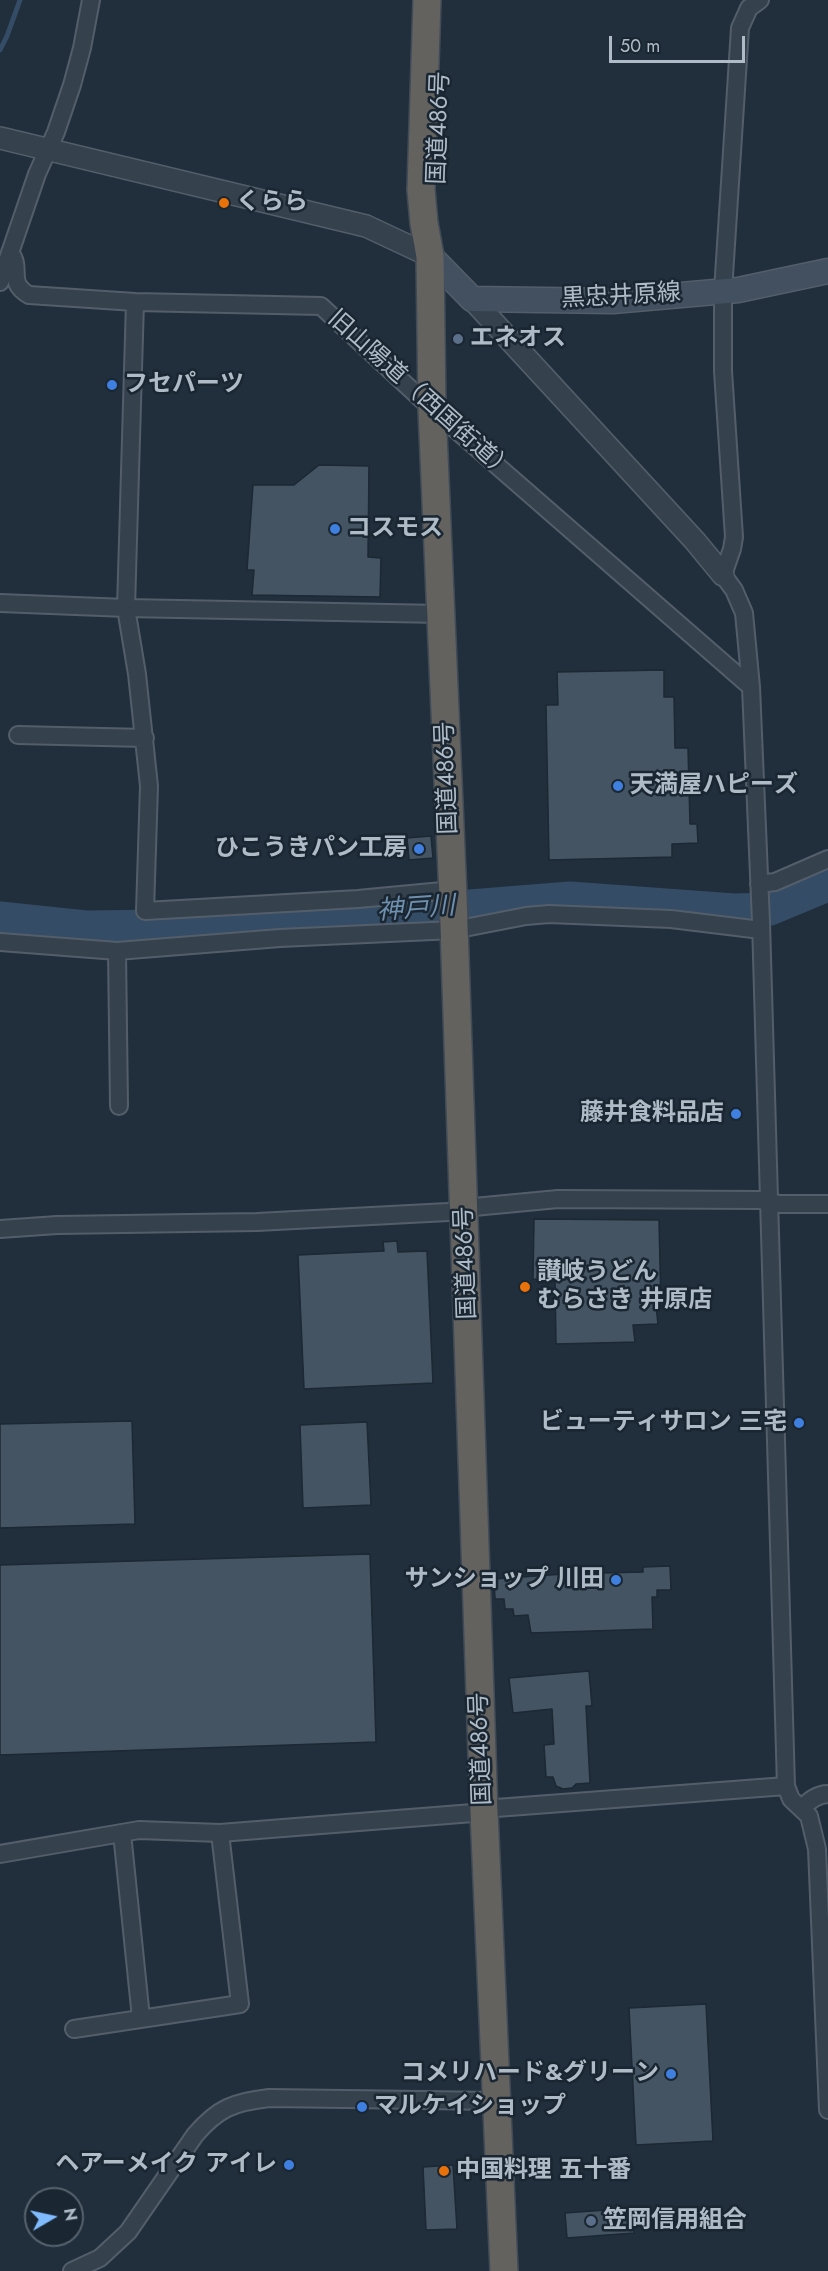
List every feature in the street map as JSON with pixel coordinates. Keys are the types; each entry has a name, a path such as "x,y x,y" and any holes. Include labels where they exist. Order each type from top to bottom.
{"highway":[{"name":"国道486号","path":"427,0 421,190 430,256 432,409 465,1208 484,1812 504,2271"},
{"name":"国道486号","path":"430,256 437,224 439,190 444,0"}],"main road":[{"path":"430,256 472,299"},
{"name":"黒忠井原線","path":"472,299 614,301 723,291 777,283 828,271"}],"street":[{"path":"0,282 37,174 43,147 72,85 82,48 90,0"},
{"path":"723,574 734,537 723,371 723,291 740,28 749,8 760,0"},
{"path":"0,138 366,226 430,256"},
{"name":"旧山陽道（西国街道）","path":"10,252 16,261 16,283 19,290 29,295 135,302 321,306 432,409 751,687"},
{"path":"472,299 695,541 734,590 744,613 751,687 761,926 786,1786 791,1799 809,1816 817,1849 828,2110"},
{"path":"135,302 126,608 145,738 149,786 145,911 358,899 526,916 549,914 671,919 761,926"},
{"path":"0,603 126,608 441,614"},
{"path":"18,735 145,738"},
{"path":"759,889 828,859"},
{"path":"0,942 117,951 280,938 453,909"},
{"path":"117,951 119,1106"},
{"path":"0,1229 68,1225 257,1222 448,1212 465,1208 558,1200 759,1200 769,1203 828,1204"},
{"path":"0,1854 140,1830 220,1833 484,1812 496,1808 786,1786"},
{"path":"802,1808 810,1800 828,1794"},
{"path":"122,1833 141,2018"},
{"path":"74,2029 240,2004 220,1833"},
{"path":"72,2271 100,2258 128,2232 195,2135 207,2120 225,2107 246,2100 269,2098 497,2101"}],"building":[{"path":"319,465 369,466 368,557 381,558 380,597 252,595 254,570 247,570 253,485 294,485"},
{"name":"天満屋ハピーズ","path":"664,670 664,697 674,697 675,748 688,748 690,824 697,824 698,843 672,844 672,857 549,860 546,705 558,705 557,672"},
{"path":"431,836 433,858 409,860 407,838"},
{"path":"534,1219 659,1220 661,1306 656,1306 658,1324 633,1325 635,1342 556,1344 555,1280 533,1279"},
{"path":"397,1241 398,1252 427,1251 433,1383 304,1389 298,1255 384,1251 383,1242"},
{"path":"132,1421 135,1524 0,1528 0,1424"},
{"path":"367,1422 371,1505 303,1508 300,1425"},
{"path":"370,1554 376,1742 0,1755 0,1565"},
{"path":"670,1566 671,1590 657,1590 657,1597 652,1597 653,1629 531,1633 528,1615 514,1616 513,1609 505,1609 504,1599 495,1599 494,1579 643,1572 643,1567"},
{"path":"589,1671 592,1706 586,1706 590,1783 576,1784 572,1788 563,1789 556,1786 553,1777 546,1777 544,1745 554,1744 552,1709 513,1713 509,1678"},
{"name":"コメリハード&グリーン","path":"706,2004 713,2141 636,2145 629,2008"},
{"path":"453,2165 457,2229 426,2230 423,2167"},
{"path":"633,2208 634,2233 567,2238 565,2213"}],"waterway":[{"path":"0,50 20,0"},
{"name":"神戸川","path":"0,918 86,927 232,925 570,898 734,910 770,909 828,885"}],"place":[{"name":"くらら","path":"224,203"},
{"name":"エネオス","path":"458,339"},
{"name":"フセパーツ","path":"112,385"},
{"name":"コスモス","path":"335,529"},
{"name":"天満屋ハピーズ","path":"618,786"},
{"name":"ひこうきパン工房","path":"419,849"},
{"name":"藤井食料品店","path":"736,1114"},
{"name":"讃岐うどん むらさき 井原店","path":"525,1287"},
{"name":"ビューティサロン 三宅","path":"799,1423"},
{"name":"サンショップ 川田","path":"616,1580"},
{"name":"コメリハード&グリーン","path":"671,2074"},
{"name":"マルケイショップ","path":"362,2107"},
{"name":"ヘアーメイク アイレ","path":"289,2165"},
{"name":"中国料理 五十番","path":"444,2171"},
{"name":"笠岡信用組合","path":"591,2221"}]}
